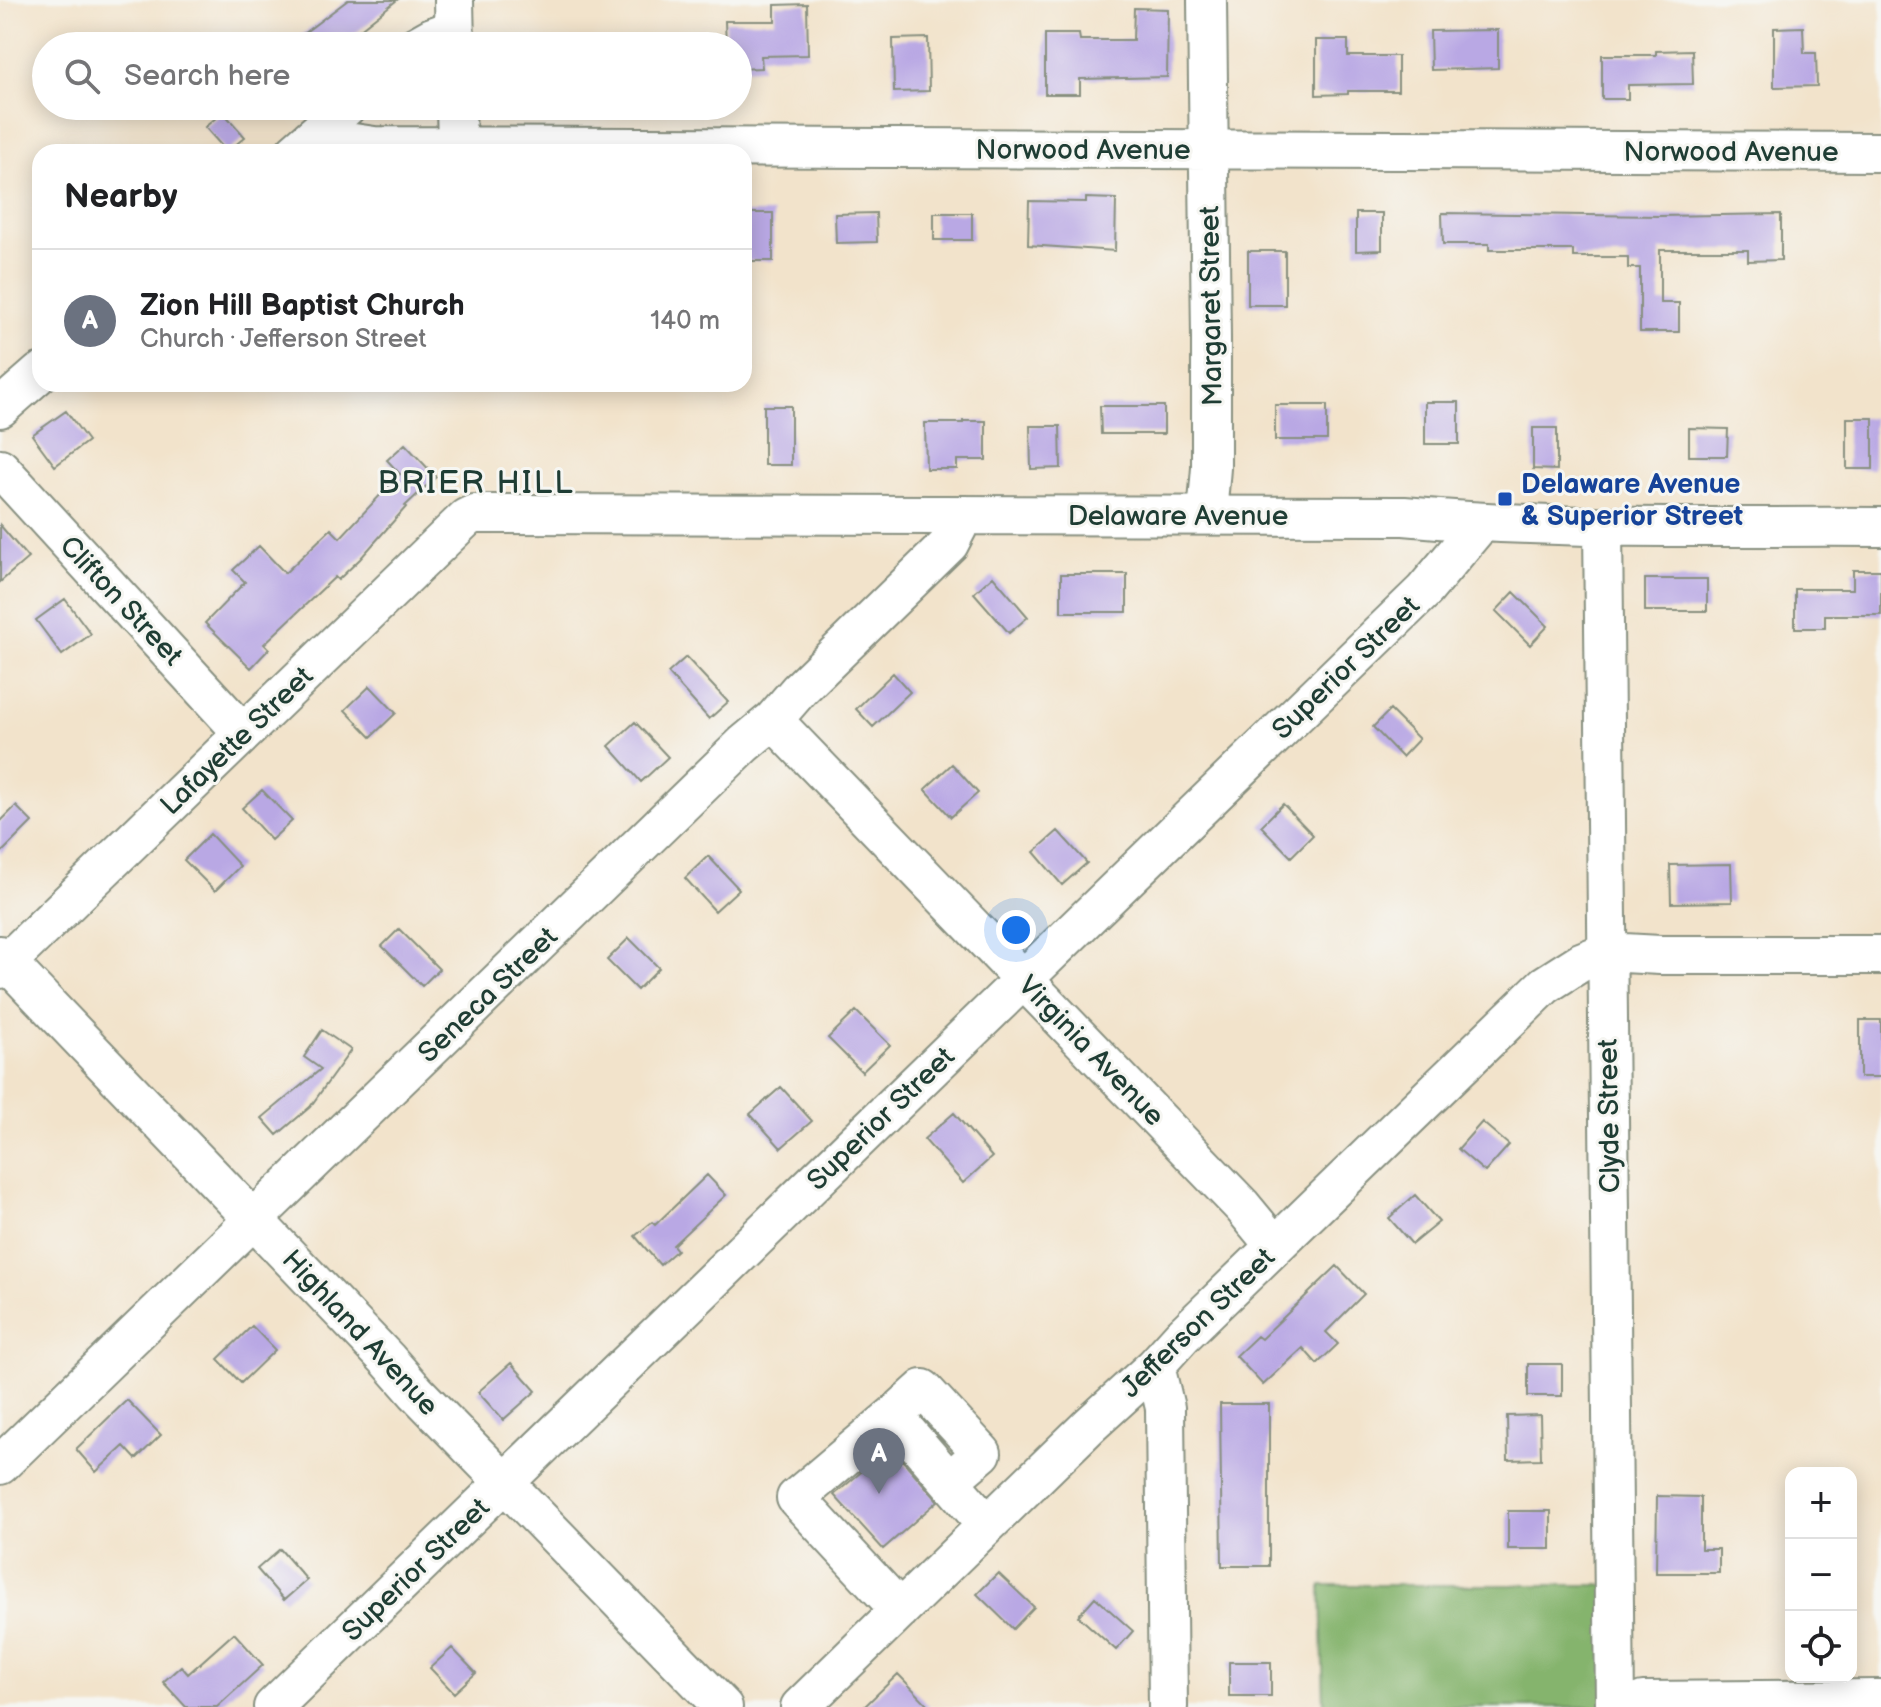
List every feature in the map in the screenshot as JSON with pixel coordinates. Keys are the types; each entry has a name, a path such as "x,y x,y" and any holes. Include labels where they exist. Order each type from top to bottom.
{"street":[{"name":"Margaret Street","path":"1207,0 1211,354 1211,468 1207,515"},
{"path":"307,142 331,120"},
{"path":"456,120 457,144"},
{"name":"Norwood Avenue","path":"307,142 360,144"},
{"name":"Norwood Avenue","path":"752,148 1881,152"},
{"path":"0,408 32,380"},
{"name":"Clifton Street","path":"0,468 243,733"},
{"name":"Delaware Avenue","path":"474,514 1404,516 1481,523 1603,526 1881,527"},
{"name":"Lafayette Street","path":"2,962 466,518 474,514"},
{"name":"Seneca Street","path":"0,1465 744,744 773,720 799,690 949,544 964,515"},
{"name":"Superior Street","path":"273,1707 1424,591 1481,523"},
{"name":"Clyde Street","path":"1603,526 1615,1707"},
{"name":"Virginia Avenue","path":"773,720 1242,1206 1275,1246"},
{"path":"1606,952 1660,955 1881,955"},
{"name":"Jefferson Street","path":"800,1707 1545,985 1581,962 1606,952"},
{"name":"Highland Avenue","path":"2,962 723,1707"},
{"path":"1155,1366 1165,1408 1168,1707"},
{"path":"900,1610 796,1498 923,1389 982,1453 949,1481 987,1525"},
{"path":"1632,1707 1643,1701 1881,1699"}],"green space":[{"path":"1321,1585 1614,1585 1615,1707 1324,1707"}],"building":[{"path":"348,0 397,0 357,32 306,32"},
{"path":"807,4 808,55 761,56 762,68 752,68 752,32 725,32 725,21 775,21 775,5"},
{"path":"1134,8 1168,9 1167,77 1080,79 1080,94 1045,94 1045,34 1079,34 1080,40 1133,40"},
{"path":"1803,27 1804,53 1816,53 1817,86 1774,87 1774,28"},
{"path":"1498,30 1498,68 1431,70 1430,31"},
{"path":"928,38 929,91 894,92 893,39"},
{"path":"1316,40 1348,40 1348,56 1398,56 1398,91 1348,91 1348,94 1316,95"},
{"path":"1692,50 1693,84 1628,85 1628,99 1602,99 1602,55 1656,55 1656,51"},
{"path":"213,120 230,120 245,137 237,144 220,144 205,127"},
{"path":"1086,198 1116,199 1115,251 1028,245 1029,201 1086,202"},
{"path":"752,213 773,213 773,261 752,261"},
{"path":"876,213 877,242 836,243 835,214"},
{"path":"934,213 972,213 972,240 934,240"},
{"path":"1356,213 1382,213 1382,250 1356,251"},
{"path":"1442,213 1781,214 1781,260 1748,261 1748,250 1660,250 1660,303 1679,303 1679,332 1640,332 1640,268 1628,268 1628,257 1573,257 1573,250 1489,250 1489,244 1443,244"},
{"path":"1248,251 1285,251 1285,305 1248,305"},
{"path":"1425,402 1459,402 1459,444 1425,444"},
{"path":"1275,405 1327,405 1327,440 1275,440"},
{"path":"764,406 791,406 791,465 764,465"},
{"path":"1100,406 1164,406 1164,434 1101,434"},
{"path":"66,411 88,441 55,466 32,435"},
{"path":"1847,418 1873,418 1873,469 1847,469"},
{"path":"986,421 986,460 957,460 957,469 926,469 925,423"},
{"path":"1030,426 1060,426 1061,468 1031,469"},
{"path":"1533,428 1557,428 1557,470 1533,469"},
{"path":"1689,428 1728,429 1727,456 1689,456"},
{"path":"405,444 436,477 405,506 360,559 338,580 335,577 264,644 269,649 251,668 205,623 245,582 233,570 259,546 285,573 331,529 340,538 400,474 387,460"},
{"path":"0,525 28,558 0,582"},
{"path":"1853,570 1881,570 1881,615 1825,615 1825,628 1795,628 1795,589 1853,589"},
{"path":"1061,574 1127,574 1127,612 1061,612"},
{"path":"993,576 1028,617 1009,633 974,593"},
{"path":"1645,579 1707,579 1707,611 1645,611"},
{"path":"1514,592 1548,626 1530,645 1496,611"},
{"path":"65,599 91,634 62,655 36,620"},
{"path":"686,657 728,702 709,719 668,673"},
{"path":"893,673 910,692 873,727 856,709"},
{"path":"370,686 396,713 371,737 345,710"},
{"path":"1390,710 1419,739 1402,757 1373,727"},
{"path":"635,722 668,757 641,782 609,746"},
{"path":"952,764 978,793 951,817 925,789"},
{"path":"262,790 292,821 271,840 242,808"},
{"path":"1283,804 1313,835 1291,857 1261,826"},
{"path":"16,806 32,822 0,854 0,822"},
{"path":"1058,831 1087,863 1062,885 1034,852"},
{"path":"210,834 240,866 215,891 184,860"},
{"path":"708,856 739,889 715,911 685,878"},
{"path":"1731,864 1732,902 1671,903 1670,865"},
{"path":"399,929 439,969 422,986 382,946"},
{"path":"629,938 659,968 637,990 607,960"},
{"path":"856,1011 890,1045 862,1072 828,1038"},
{"path":"1860,1020 1881,1020 1881,1077 1860,1077"},
{"path":"322,1030 351,1050 310,1107 277,1135 262,1118 321,1069 304,1057"},
{"path":"781,1087 812,1121 781,1148 750,1114"},
{"path":"954,1113 992,1157 963,1183 924,1139"},
{"path":"1482,1122 1509,1145 1485,1172 1458,1149"},
{"path":"707,1175 726,1195 673,1245 677,1250 660,1265 635,1236 652,1222 655,1225"},
{"path":"1415,1195 1439,1222 1412,1244 1389,1218"},
{"path":"1337,1266 1364,1294 1326,1332 1338,1344 1317,1364 1303,1348 1263,1385 1236,1356 1257,1336 1261,1339"},
{"path":"252,1326 275,1350 241,1383 218,1359"},
{"path":"511,1363 536,1391 503,1420 478,1392"},
{"path":"1528,1364 1562,1364 1562,1396 1528,1396"},
{"path":"127,1400 161,1435 136,1459 124,1446 96,1472 76,1449"},
{"path":"1220,1404 1269,1404 1269,1566 1222,1566"},
{"path":"1540,1415 1541,1459 1508,1460 1507,1416"},
{"path":"891,1447 938,1501 883,1549 834,1495"},
{"path":"1657,1496 1701,1497 1701,1549 1719,1549 1719,1573 1656,1573"},
{"path":"1508,1511 1551,1511 1551,1549 1508,1549"},
{"path":"280,1549 307,1580 284,1600 257,1569"},
{"path":"998,1573 1034,1607 1013,1629 977,1594"},
{"path":"1095,1597 1133,1631 1116,1650 1078,1616"},
{"path":"234,1633 263,1665 217,1707 186,1707 163,1682 181,1666 188,1674"},
{"path":"452,1648 476,1673 454,1693 430,1668"},
{"path":"1229,1662 1271,1662 1271,1696 1229,1696"},
{"path":"898,1674 930,1707 864,1707"}],"place":[{"name":"Delaware Avenue & Superior Street","path":"1505,499"},
{"name":"Zion Hill Baptist Church","path":"879,1494"}],"district":[{"name":"BRIER HILL","path":"476,482"}]}
